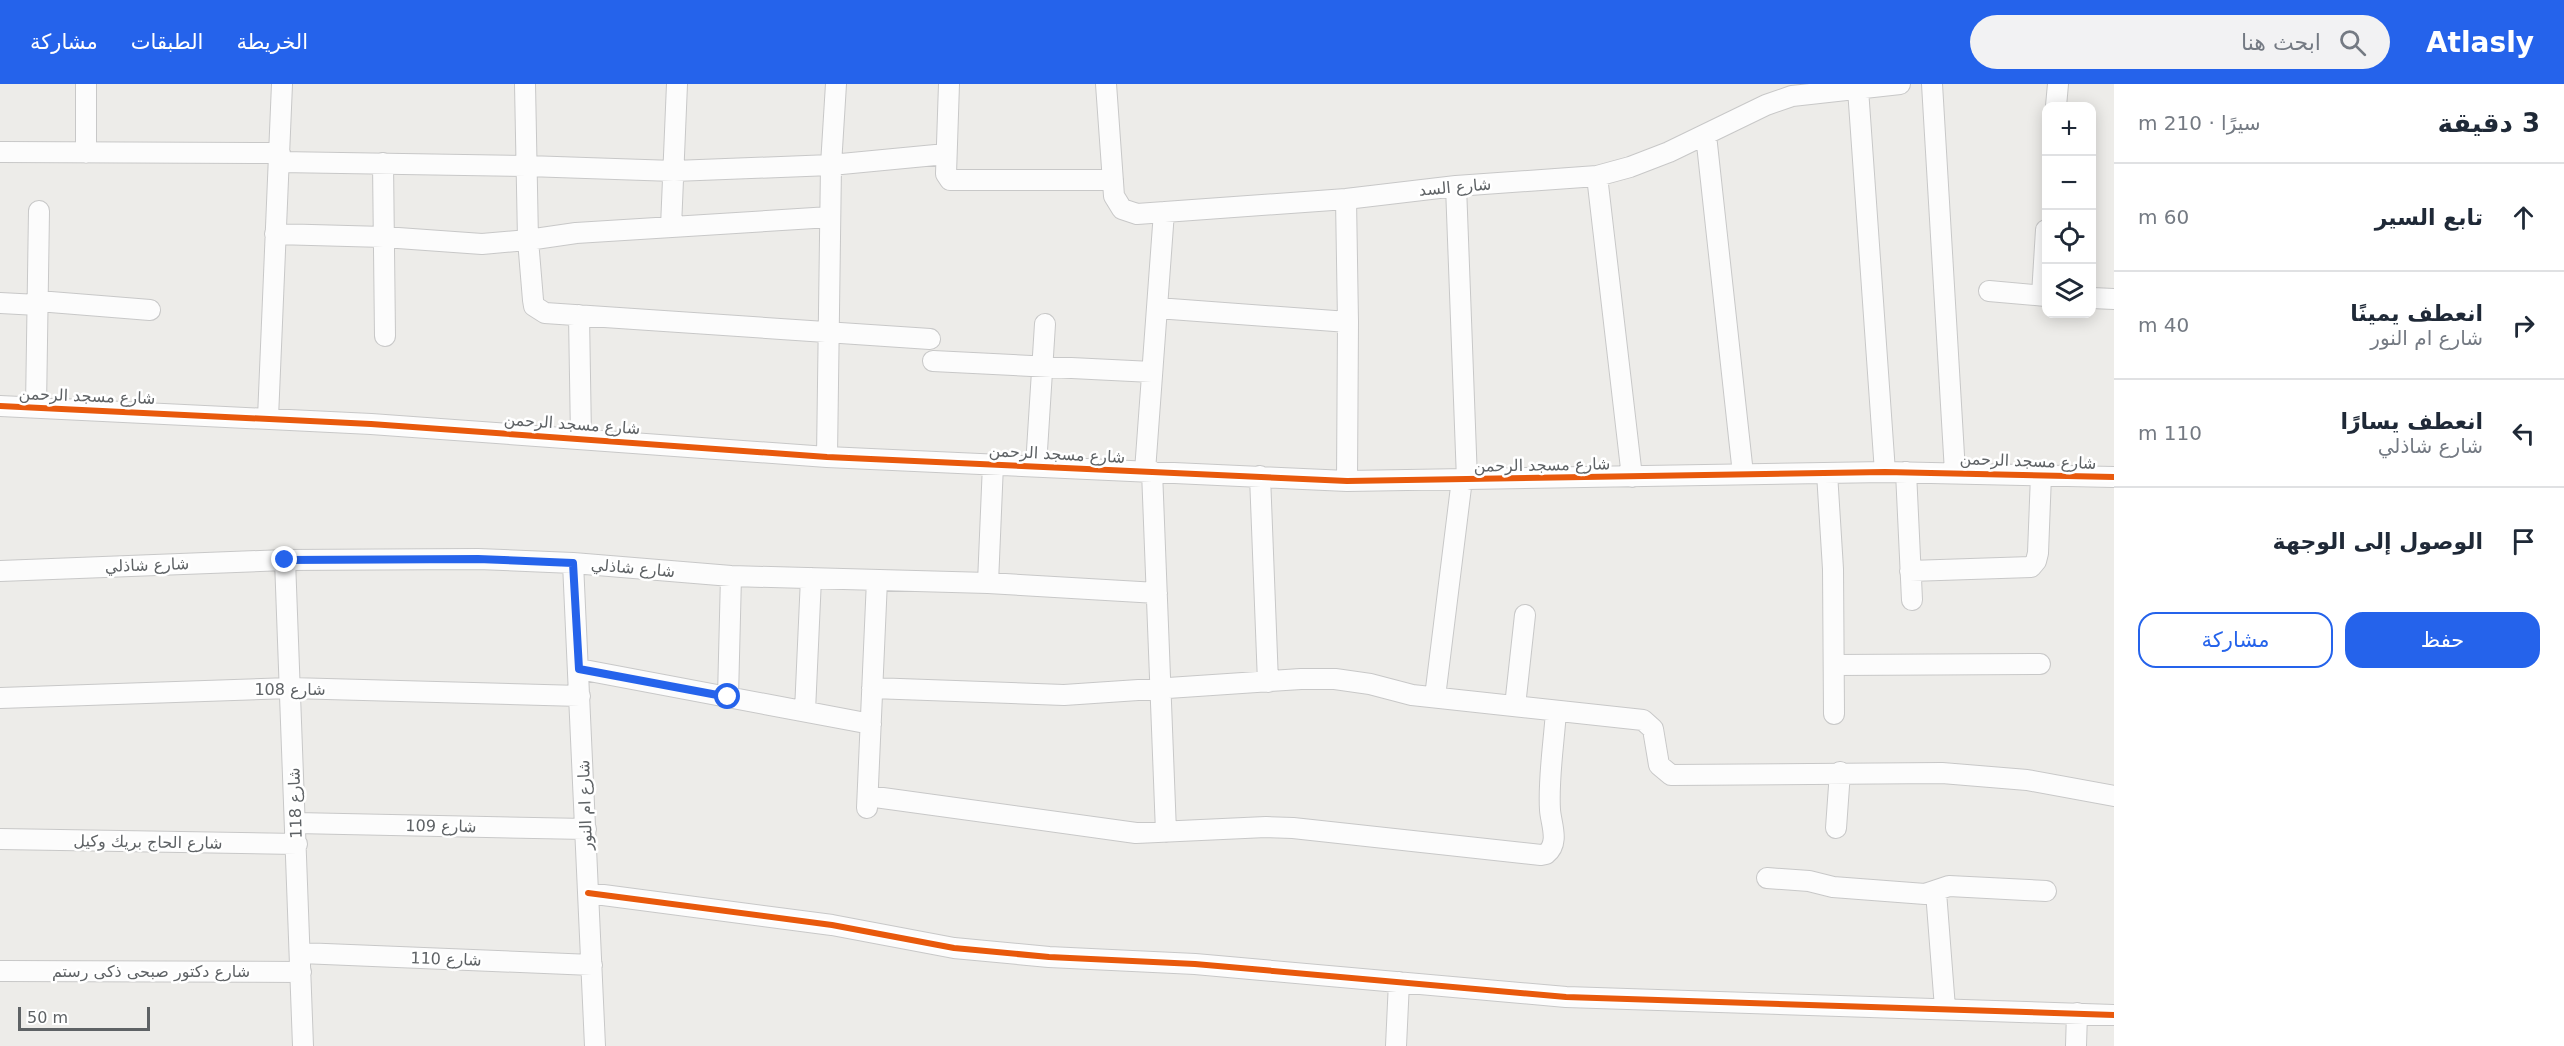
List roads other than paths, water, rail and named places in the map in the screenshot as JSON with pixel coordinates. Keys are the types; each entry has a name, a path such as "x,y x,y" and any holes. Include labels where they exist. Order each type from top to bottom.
{"street":[{"path":"86,84 86,153"},
{"path":"268,418 282,84"},
{"path":"525,84 528,240 534,306 545,313 930,339"},
{"path":"671,227 677,84"},
{"path":"827,457 831,165 836,84"},
{"path":"948,84 946,174 950,180 1113,180"},
{"name":"شارع السد","path":"1108,84 1114,196 1122,209 1137,214 1346,199 1456,186 1597,176 1640,163 1706,135 1766,105 1792,96 1900,84"},
{"path":"1932,84 1956,472"},
{"path":"2056,102 2058,84"},
{"path":"1858,89 1885,472"},
{"path":"1706,135 1743,474"},
{"path":"0,152 280,158 383,164 674,171 831,165 946,154"},
{"path":"383,164 385,336"},
{"path":"1597,176 1632,477"},
{"path":"1435,697 1464,479 1456,186"},
{"path":"1346,199 1347,481"},
{"path":"36,407 39,211"},
{"path":"1164,212 1152,372 1148,471 1157,593 1166,832"},
{"path":"275,234 384,237 471,244 528,240 558,235 830,217"},
{"path":"1989,291 2042,295"},
{"path":"2096,298 2114,299"},
{"path":"0,303 150,310"},
{"path":"1157,308 1348,322"},
{"path":"579,315 581,438"},
{"path":"1036,466 1045,324"},
{"path":"933,361 1152,372"},
{"name":"شارع مسجد الرحمن","path":"0,406 268,418 581,438 827,457 1347,481 1885,472 2114,477"},
{"path":"988,583 993,464"},
{"path":"1906,472 1912,600"},
{"path":"1827,473 1833,569 1834,714"},
{"path":"1910,571 2031,567 2038,553 2041,475"},
{"path":"1260,476 1268,682"},
{"name":"شارع شاذلي","path":"0,571 285,560 478,559 573,563 731,576 988,583 1157,593"},
{"name":"شارع 118","path":"285,560 303,1046"},
{"name":"شارع ام النور","path":"573,563 595,1046"},
{"path":"728,697 731,576"},
{"path":"805,711 811,578"},
{"path":"877,580 867,802 1136,833 1266,827 1293,828 1546,854 1553,846 1554,835 1550,801 1556,711"},
{"path":"1515,706 1526,615"},
{"path":"1834,665 2040,664"},
{"path":"579,669 871,724"},
{"path":"872,688 1064,695 1335,679 1435,697 1643,720 1653,729 1659,765 1671,775 1840,772 1982,776 2027,780 2114,796"},
{"name":"شارع 108","path":"0,698 290,688 580,696"},
{"path":"1836,828 1840,772"},
{"name":"شارع 109","path":"296,823 586,829"},
{"name":"شارع الحاج بريك وكيل","path":"0,839 297,844"},
{"path":"1767,878 1809,881 1833,887 1925,894 1948,886 2046,891"},
{"path":"1936,892 1945,1008"},
{"path":"588,893 832,925 954,948 1049,957 1196,964 1612,999 2114,1015"},
{"name":"شارع 110","path":"301,963 592,965"},
{"name":"شارع دكتور صبحى ذكى رستم","path":"0,971 301,963"},
{"path":"1396,1046 1400,982"},
{"path":"2076,1046 2077,1013"}]}
